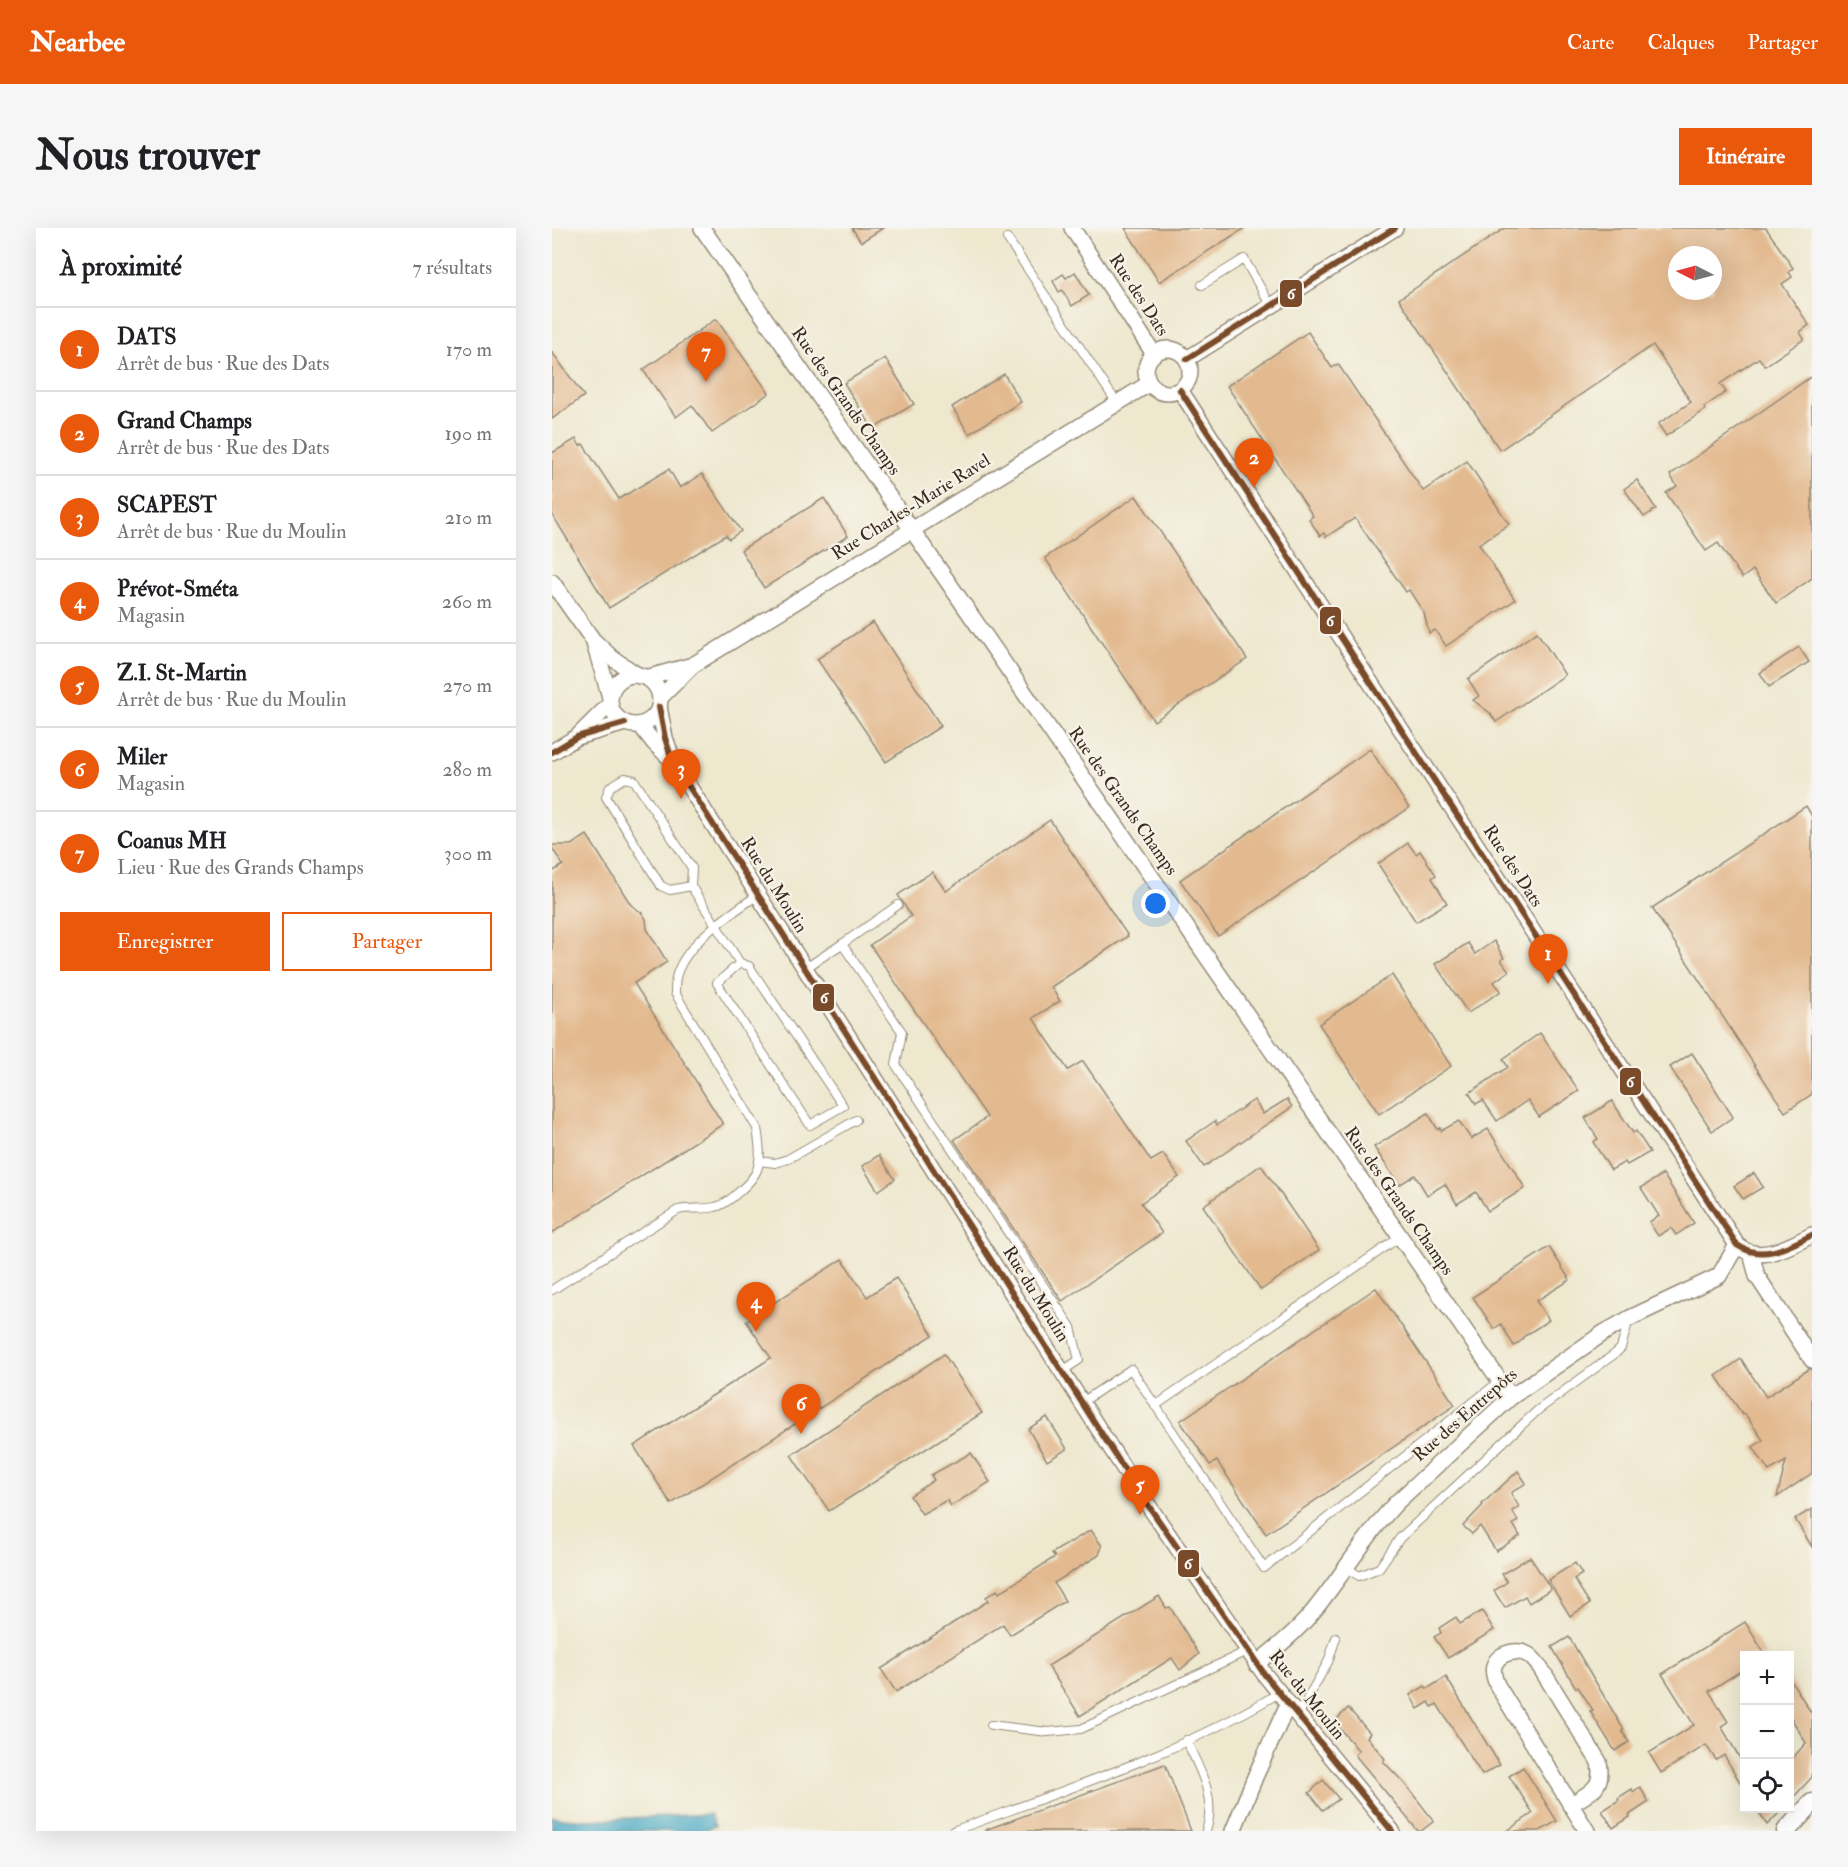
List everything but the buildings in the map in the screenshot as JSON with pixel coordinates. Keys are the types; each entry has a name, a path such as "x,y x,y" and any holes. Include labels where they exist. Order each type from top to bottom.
{"street":[{"name":"Rue des Grands Champs","path":"702,228 1511,1397"},
{"name":"Rue des Dats","path":"1072,228 1154,354"},
{"path":"1187,359 1387,230"},
{"path":"1168,348 1182,353 1187,359 1191,372 1186,385 1180,390 1167,393 1150,383 1147,377 1147,365 1154,354 1168,348"},
{"name":"Rue Charles-Marie Ravel","path":"659,702 693,665 1150,383"},
{"name":"Rue des Dats","path":"1180,390 1737,1245 1751,1253"},
{"path":"552,582 593,640 612,658 642,677 657,690 659,702 655,715 649,721 577,737"},
{"path":"593,640 613,712 632,724"},
{"name":"Rue Charles-Marie Ravel","path":"642,677 693,665"},
{"path":"552,752 577,737 610,700 612,689 623,678 642,677"},
{"name":"Rue du Moulin","path":"659,702 665,738 672,760 1081,1403 1246,1651 1392,1831"},
{"name":"Rue du Moulin","path":"632,724 672,760"},
{"path":"1812,1235 1770,1253 1751,1253 1758,1276 1812,1360"},
{"name":"Rue des Entrepôts","path":"1256,1664 1289,1637 1311,1614 1379,1522 1396,1503 1511,1397 1581,1347 1630,1318 1719,1276 1737,1245"},
{"path":"1570,1805 1599,1784 1601,1774 1599,1762 1540,1667 1530,1656 1522,1652 1510,1652 1498,1658 1494,1666 1497,1685 1570,1805 1587,1831"},
{"path":"1233,1831 1288,1704"},
{"path":"1786,1831 1812,1803"}],"lane":[{"path":"1007,238 1118,404"},
{"path":"1202,285 1244,259 1271,306"},
{"path":"691,886 670,890 661,886 606,797 610,787 625,778 634,780 692,867 691,886 740,963 749,966 843,1106 810,1125 717,983 740,963"},
{"path":"552,1290 678,1210 690,1207 716,1207 734,1197 757,1172 760,1151 757,1128 675,993 677,974 684,960 705,934 758,895"},
{"path":"804,969 898,905"},
{"path":"842,944 902,1032 896,1065 1071,1327 1079,1360 1061,1371"},
{"path":"759,1161 775,1163 788,1159 855,1120"},
{"path":"1155,1406 1400,1236"},
{"path":"1346,1567 1359,1576 1379,1568 1400,1538 1538,1410 1616,1353 1621,1348 1630,1318"},
{"path":"1081,1403 1131,1369 1264,1568 1500,1381"},
{"path":"953,1831 1142,1761 1258,1706 1288,1704 1328,1662 1336,1638"},
{"path":"991,1725 1048,1732 1081,1729 1246,1651"},
{"path":"1186,1740 1204,1778 1210,1799 1206,1831"}],"water":[{"path":"710,1814 715,1826 702,1831 552,1831 552,1817 587,1820"}],"transit line":[{"name":"6","path":"1187,359 1395,228"},
{"name":"6","path":"1180,390 1737,1245 1756,1252 1775,1251 1812,1235"},
{"name":"6","path":"659,707 672,760 1137,1489 1265,1675 1392,1831"},
{"name":"6","path":"552,752 577,737 625,723"}],"place":[{"name":"Coanus MH","path":"706,382"},
{"name":"Grand Champs","path":"1254,488"},
{"name":"SCAPEST","path":"681,799"},
{"name":"DATS","path":"1548,984"},
{"name":"Prévot-Sméta","path":"756,1332"},
{"name":"Miler","path":"801,1434"},
{"name":"Z.I. St-Martin","path":"1140,1515"}]}
